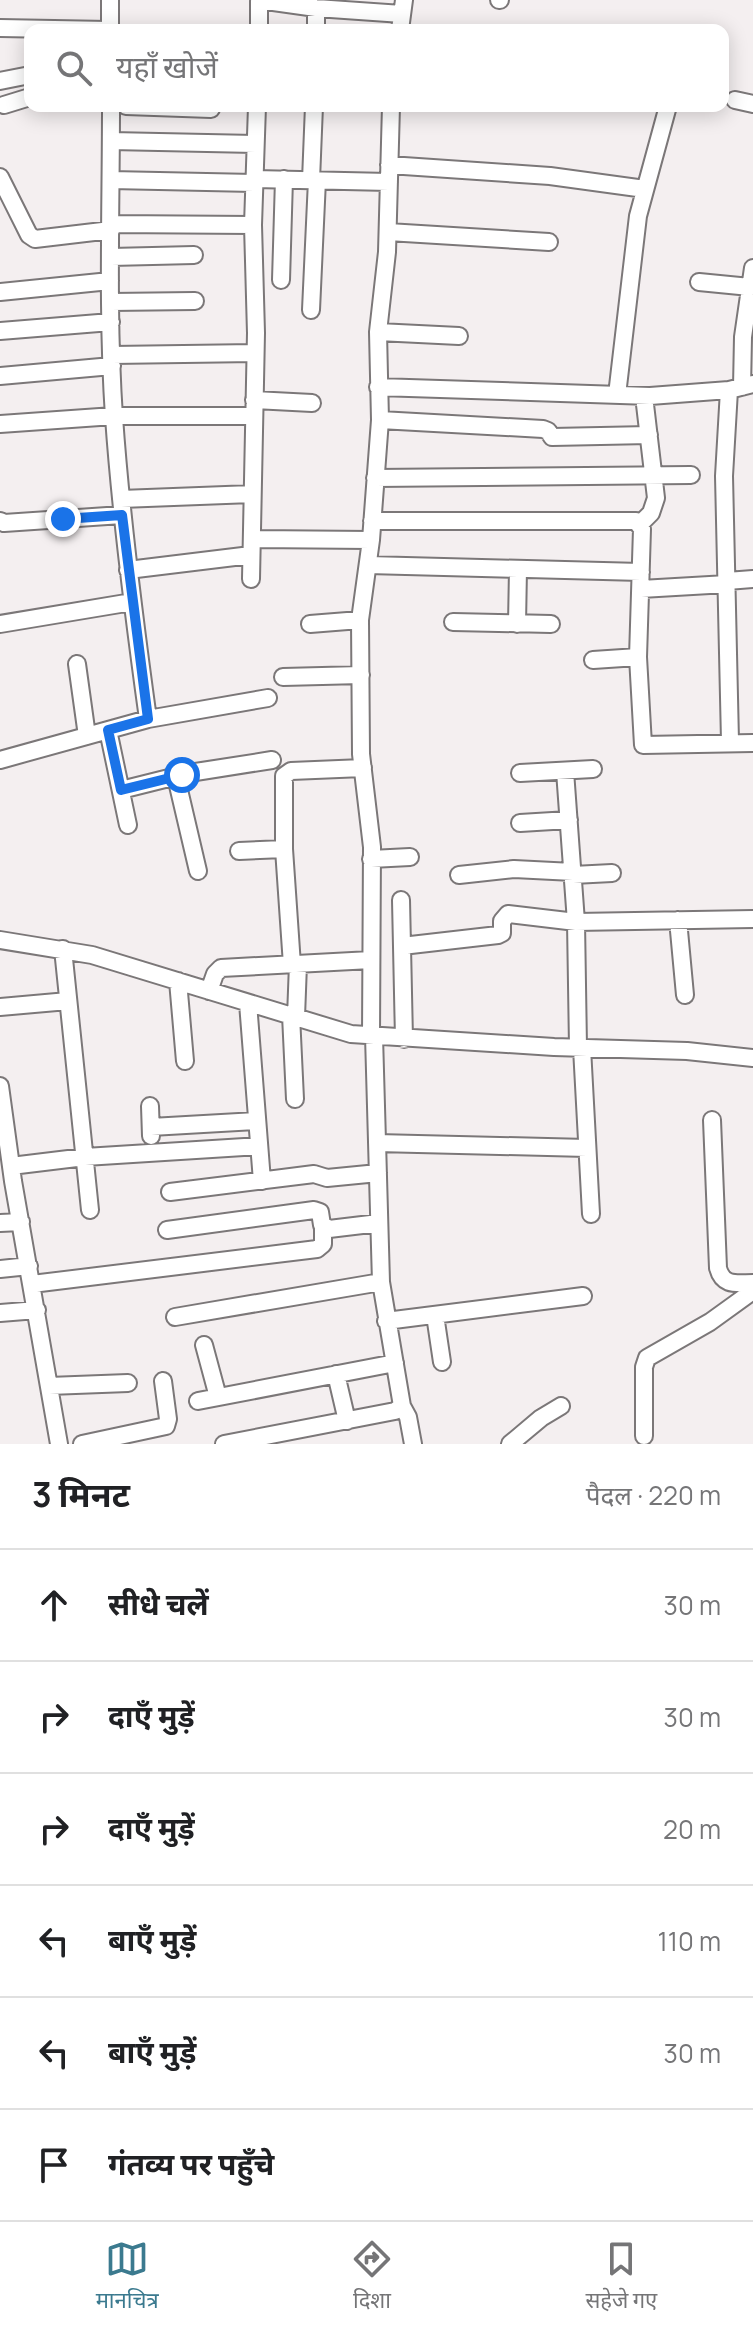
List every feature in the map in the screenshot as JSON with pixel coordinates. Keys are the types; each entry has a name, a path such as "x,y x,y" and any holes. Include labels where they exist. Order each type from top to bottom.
{"street":[{"path":"109,24 110,0"},
{"path":"259,24 259,0 402,15"},
{"path":"316,8 316,24"},
{"path":"0,28 24,28"},
{"path":"0,81 24,76"},
{"path":"4,105 24,99"},
{"path":"735,100 753,104"},
{"path":"111,112 110,281 114,416 128,570 148,719"},
{"path":"251,579 257,112"},
{"path":"311,310 314,112"},
{"path":"389,112 388,232 378,332 380,420 371,540 360,620 363,768 371,859 372,1036 381,1282 402,1406 408,1417 413,1444"},
{"path":"617,395 635,235 666,112"},
{"path":"111,141 255,144"},
{"path":"111,180 314,180 389,174 550,176 645,189"},
{"path":"0,177 29,235 35,239 111,227 253,225"},
{"path":"281,280 284,179"},
{"path":"388,232 549,242"},
{"path":"111,257 194,255"},
{"path":"730,741 724,476 742,387 753,268"},
{"path":"0,292 110,281"},
{"path":"699,282 750,287"},
{"path":"111,302 195,301"},
{"path":"0,331 111,322"},
{"path":"378,332 459,336"},
{"path":"0,376 112,361 255,353"},
{"path":"378,387 644,396 742,387"},
{"path":"644,396 655,506 640,524 638,657 643,745 730,741 753,743"},
{"path":"0,424 312,403"},
{"path":"380,420 543,429 552,437 649,435"},
{"path":"375,478 691,475"},
{"path":"0,521 252,494"},
{"path":"372,521 631,520 640,524"},
{"path":"128,570 251,547 371,540"},
{"path":"368,565 518,569 641,581 727,582 753,579"},
{"path":"517,624 518,569"},
{"path":"0,624 132,602"},
{"path":"310,624 360,620"},
{"path":"453,622 551,624"},
{"path":"593,660 638,657"},
{"path":"77,664 87,736"},
{"path":"283,677 361,675"},
{"path":"0,760 148,719 268,698"},
{"path":"108,730 128,825"},
{"path":"121,790 272,760"},
{"path":"295,1099 295,964 284,849 283,781 287,773 363,768"},
{"path":"520,773 593,769"},
{"path":"565,771 591,1214"},
{"path":"176,777 198,871"},
{"path":"520,823 569,820"},
{"path":"239,851 284,849"},
{"path":"371,859 410,857"},
{"path":"459,875 514,869 612,873"},
{"path":"401,900 404,1039"},
{"path":"402,946 498,935 502,933 502,921 508,914 576,922 753,919"},
{"path":"678,920 685,995"},
{"path":"0,940 92,955 351,1034 580,1048 687,1051 753,1058"},
{"path":"63,949 90,1210"},
{"path":"209,991 215,974 221,968 371,960"},
{"path":"178,981 185,1061"},
{"path":"0,1007 68,1001"},
{"path":"248,1003 262,1181"},
{"path":"0,1086 8,1169 21,1222 59,1444"},
{"path":"150,1106 152,1152"},
{"path":"712,1120 718,1268 723,1280 729,1283 753,1283"},
{"path":"151,1127 257,1121"},
{"path":"377,1143 587,1148"},
{"path":"8,1169 85,1157 259,1146"},
{"path":"170,1192 314,1174 327,1178 378,1173"},
{"path":"32,1284 317,1249 323,1244 320,1212 314,1210 167,1230"},
{"path":"0,1223 21,1222"},
{"path":"323,1226 329,1229 379,1223"},
{"path":"0,1269 29,1266"},
{"path":"175,1317 381,1282"},
{"path":"644,1436 644,1367 647,1358 710,1322 753,1291"},
{"path":"386,1321 583,1296"},
{"path":"0,1313 37,1310"},
{"path":"435,1315 442,1362"},
{"path":"204,1345 218,1397"},
{"path":"198,1401 395,1363"},
{"path":"336,1374 347,1421"},
{"path":"82,1444 166,1426 168,1419 163,1381"},
{"path":"49,1386 128,1383"},
{"path":"224,1444 395,1411 402,1406"},
{"path":"510,1444 561,1406"}],"route":[{"path":"63,519 122,515 148,719 108,730 121,790 182,775"}]}
